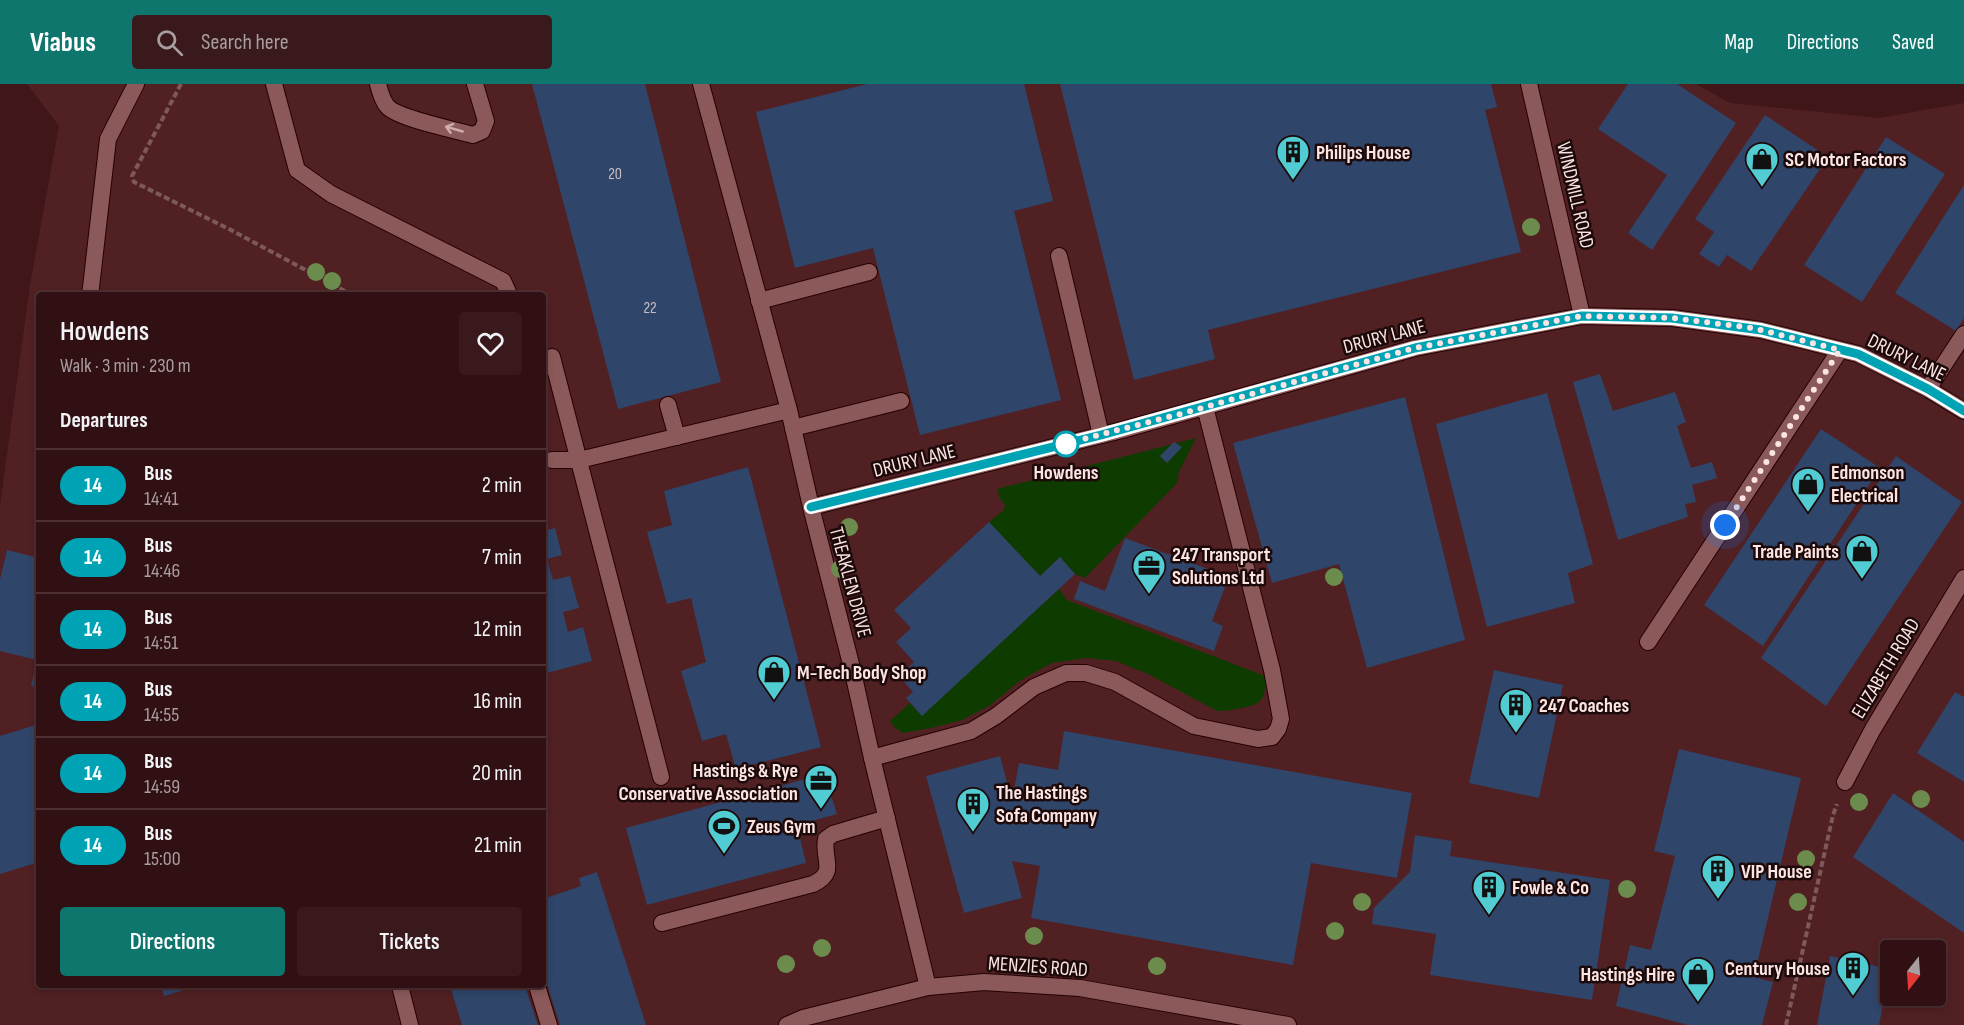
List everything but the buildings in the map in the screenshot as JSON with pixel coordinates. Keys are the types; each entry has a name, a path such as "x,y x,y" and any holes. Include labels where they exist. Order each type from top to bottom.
{"street":[{"path":"90,292 108,139 136,84"},
{"path":"274,84 297,170 331,194 503,281 508,292"},
{"path":"378,84 383,99 391,110 398,114 473,135 482,131 486,121 475,84"},
{"name":"THEAKLEN DRIVE","path":"701,84 789,410 928,987"},
{"name":"WINDMILL ROAD","path":"1529,84 1582,316"},
{"path":"1059,256 1101,435"},
{"path":"759,301 869,272"},
{"name":"DRURY LANE","path":"811,507 1101,435 1415,348 1582,316 1672,318 1753,328 1858,354 1928,389 1964,411"},
{"path":"1928,389 1964,334"},
{"path":"1648,642 1840,350"},
{"path":"552,357 661,777"},
{"path":"793,428 901,400"},
{"path":"668,405 677,437"},
{"path":"872,758 971,731 996,716 1034,687 1066,673 1086,673 1115,682 1194,726 1258,739 1272,737 1281,719 1272,670 1205,407"},
{"path":"552,460 579,460 789,410"},
{"name":"ELIZABETH ROAD","path":"1845,782 1873,729 1964,578"},
{"path":"662,923 801,887 822,879 827,871 828,863 826,839 833,834 887,818"},
{"name":"MENZIES ROAD","path":"787,1025 803,1018 928,987 984,982 1080,988 1288,1025"},
{"path":"400,988 410,1025"},
{"path":"538,988 549,1025"}],"path":[{"path":"181,84 132,176 134,182 229,229 347,292"},
{"path":"1786,1025 1833,814 1845,782"}],"shaded area":[{"path":"27,84 1696,84 1730,103 1879,118 1964,103 1964,1025 0,1025 0,506 30,285 59,126"}],"green space":[{"path":"1196,438 1179,472 1177,483 1085,578 1075,574 1060,557 1040,576 989,522 1004,510 1005,505 997,489"},
{"path":"1059,589 1067,600 1265,676 1265,690 1262,699 1249,706 1217,711 1148,674 1116,661 1086,658 1052,663 1021,680 989,706 962,720 903,733 894,727 890,721 910,703 922,715"}],"bus line":[{"name":"14","path":"811,507 1101,435 1415,348 1582,316 1672,318 1753,328 1858,354 1928,389 1964,411"}],"place":[{"name":"Philips House","path":"1293,181"},
{"name":"SC Motor Factors","path":"1762,188"},
{"name":"Howdens","path":"1066,444"},
{"name":"Edmonson Electrical","path":"1808,513"},
{"name":"Trade Paints","path":"1862,580"},
{"name":"247 Transport Solutions Ltd","path":"1149,595"},
{"name":"M-Tech Body Shop","path":"774,701"},
{"name":"247 Coaches","path":"1516,734"},
{"name":"Hastings & Rye Conservative Association","path":"821,810"},
{"name":"The Hastings Sofa Company","path":"973,833"},
{"name":"Zeus Gym","path":"724,855"},
{"name":"VIP House","path":"1718,900"},
{"name":"Fowle & Co","path":"1489,916"},
{"name":"Century House","path":"1853,997"},
{"name":"Hastings Hire","path":"1698,1003"}],"route":[{"path":"1066,444 1060,445 1184,413 1415,348 1582,316 1672,318 1753,328 1840,350 1725,525"}]}
